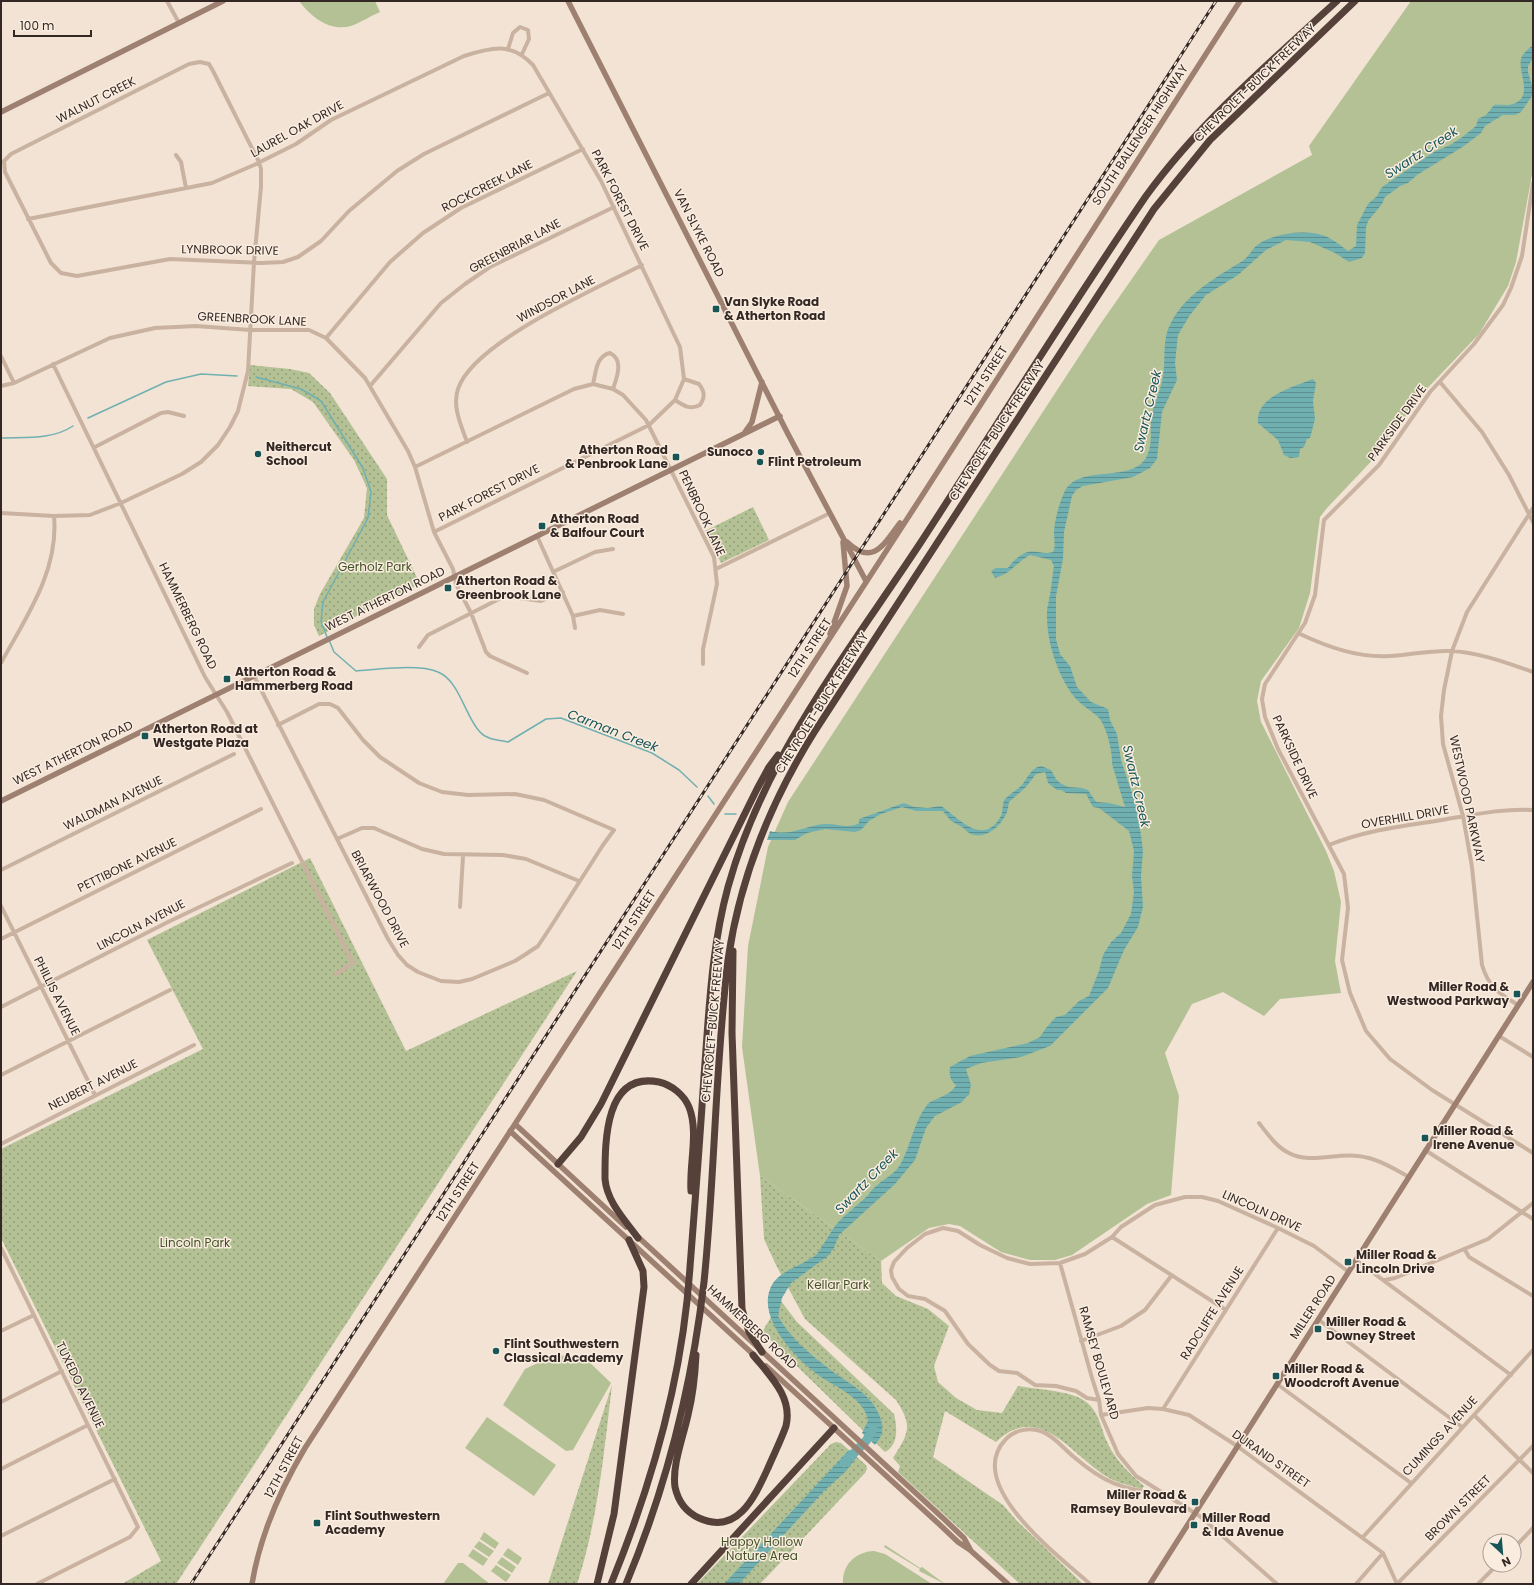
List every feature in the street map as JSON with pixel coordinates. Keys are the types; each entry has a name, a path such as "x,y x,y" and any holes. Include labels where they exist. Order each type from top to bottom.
{"highway":[{"path":"1270,62 1331,1"},
{"name":"CHEVROLET-BUICK FREEWAY","path":"611,1584 640,1507 660,1439 676,1368 690,1268 692,1219 710,989 720,924 728,890 747,830 788,743 1146,196 1202,128 1270,62 1337,1"},
{"name":"CHEVROLET-BUICK FREEWAY","path":"626,1584 649,1525 677,1432 698,1323 704,1280 724,1005 734,928 744,885 762,833 776,802 800,755 1140,230 1172,185 1210,140 1355,1"},
{"path":"1315,40 1360,1"},
{"path":"558,1164 581,1137 601,1104 768,767 788,743"},
{"path":"734,928 732,1033 742,1309 749,1332 762,1352"},
{"path":"638,1238 611,1201 605,1185 609,1120 613,1106 623,1092 638,1083 651,1081 668,1085 679,1092 689,1107 692,1127 692,1219"},
{"path":"597,1584 614,1514 644,1287 644,1270 629,1240"},
{"path":"698,1323 695,1381 677,1462 675,1482 677,1493 682,1504 691,1514 703,1520 716,1522 728,1520 745,1510 757,1491 786,1426 788,1409 785,1399 779,1388 753,1355"},
{"path":"691,1584 834,1428"}],"street":[{"path":"167,1 179,23"},
{"path":"1,112 223,1"},
{"name":"VAN SLYKE ROAD","path":"568,1 762,382 866,581"},
{"name":"SOUTH BALLENGER HIGHWAY","path":"1060,281 1240,1"},
{"path":"508,49 513,33 520,27 524,28 528,30 529,36 522,54"},
{"name":"LAUREL OAK DRIVE","path":"28,219 212,183 296,144 331,120 464,56 487,49 508,49"},
{"name":"PARK FOREST DRIVE","path":"434,532 649,425 676,400 684,379 680,347 614,207 583,149 533,65 522,54 508,49"},
{"name":"WALNUT CREEK","path":"4,161 11,154 189,64 200,62 209,64 259,162"},
{"name":"LYNBROOK DRIVE","path":"4,161 5,172 28,219 54,266 61,274 77,276 170,259 283,262 310,250 321,241 349,211 397,171 424,154 549,93"},
{"name":"ROCKCREEK LANE","path":"326,338 390,262 423,232 461,208 583,149"},
{"path":"176,155 181,162 186,188"},
{"path":"1,513 54,516 90,515 121,504 182,474 201,462 218,444 230,427 238,411 244,394 248,371 254,262 261,187 259,162"},
{"name":"PARKSIDE DRIVE","path":"1533,183 1532,199 1522,256 1511,288 1503,305 1486,330 1414,413 1379,465 1324,520 1315,595 1305,624 1300,634 1265,684 1262,699 1265,717 1278,749 1344,874 1348,908 1342,960 1350,993 1366,1031 1390,1059 1454,1104 1533,1153"},
{"name":"GREENBRIAR LANE","path":"370,386 441,303 465,284 490,268 614,207"},
{"name":"WINDSOR LANE","path":"467,442 457,410 456,398 464,376 474,364 529,322 642,266"},
{"name":"12TH STREET","path":"252,1584 266,1528 296,1462 1060,281"},
{"name":"GREENBROOK LANE","path":"1,386 14,383 110,338 132,332 173,326 250,330 309,330 326,338 365,378 408,451 416,467 434,532 471,613 486,652 490,656 527,673"},
{"path":"593,384 598,362 603,356 610,353 617,359 619,365 613,388"},
{"path":"1,356 14,383"},
{"name":"HAMMERBERG ROAD","path":"53,364 205,677 227,712 354,963 336,974"},
{"path":"676,400 686,407 692,408 700,405 704,398 704,392 699,384 684,379"},
{"path":"745,433 752,422 762,382"},
{"path":"1440,382 1482,432 1531,514 1533,522"},
{"name":"PENBROOK LANE","path":"416,467 574,388 593,384 613,388 632,404 649,425 714,557 717,584 703,649 703,664"},
{"path":"94,447 161,413 168,412 184,416"},
{"name":"WEST ATHERTON ROAD","path":"1,801 780,416"},
{"path":"843,538 860,552 871,553 877,550 920,499"},
{"name":"WESTWOOD PARKWAY","path":"1518,1005 1498,993 1486,979 1482,965 1472,867 1463,816 1443,744 1441,716 1448,667 1452,651 1467,612 1531,514 1533,508"},
{"path":"716,569 830,513"},
{"path":"1,663 46,578 53,547 54,516"},
{"path":"537,536 555,572 573,616 575,628"},
{"path":"828,640 847,586 843,538"},
{"path":"555,572 595,552 613,549"},
{"path":"420,647 428,635 505,596 541,600 563,592"},
{"path":"573,616 600,610 623,614"},
{"path":"1300,634 1332,648 1368,656 1390,656 1452,651 1466,653 1533,672"},
{"name":"BRIARWOOD DRIVE","path":"254,676 278,724 337,839 398,956 407,965 418,972 441,981 459,982 472,979 515,961 538,946 579,881 614,830 544,800 515,794 468,795 442,792 419,782 380,757 363,740 338,708 330,704 319,704 278,724"},
{"name":"WALDMAN AVENUE","path":"1,870 234,754"},
{"name":"PETTIBONE AVENUE","path":"1,939 261,809"},
{"name":"OVERHILL DRIVE","path":"1329,845 1361,834 1463,816 1498,811 1533,810"},
{"path":"337,839 362,828 374,828 422,849 444,854 463,856 503,856 526,859 579,881"},
{"path":"460,908 463,856"},
{"name":"LINCOLN AVENUE","path":"1,1007 292,863"},
{"name":"PHILLIS AVENUE","path":"1,906 95,1095"},
{"name":"MILLER ROAD","path":"1152,1583 1237,1446 1533,982"},
{"path":"1,1075 170,990"},
{"path":"1499,1036 1533,1057"},
{"name":"NEUBERT AVENUE","path":"1,1144 194,1045"},
{"path":"1259,1123 1277,1144 1294,1156 1317,1158 1359,1156 1383,1162 1408,1177"},
{"name":"HAMMERBERG ROAD","path":"515,1124 964,1538 970,1550"},
{"name":"HAMMERBERG ROAD","path":"510,1131 848,1442 958,1542 970,1550 1008,1584"},
{"path":"1425,1150 1533,1219"},
{"path":"558,1164 557,1169 559,1176"},
{"name":"LINCOLN DRIVE","path":"1099,1400 1087,1398 1076,1391 1056,1386 1035,1385 1017,1373 999,1371 980,1357 968,1344 945,1311 925,1299 908,1296 899,1289 892,1277 891,1270 894,1262 907,1248 925,1234 943,1228 958,1231 980,1246 1007,1258 1030,1264 1060,1263 1084,1254 1112,1237 1121,1227 1145,1210 1165,1201 1184,1197 1202,1197 1218,1201 1314,1246 1349,1272"},
{"path":"1385,1280 1395,1278 1465,1250 1488,1239 1533,1203"},
{"name":"RADCLIFFE AVENUE","path":"1163,1409 1278,1228"},
{"path":"1112,1237 1226,1310"},
{"name":"TUXEDO AVENUE","path":"1,1248 3,1256 34,1315 138,1526 130,1537 37,1584"},
{"path":"1465,1250 1469,1257 1533,1296"},
{"path":"1356,1260 1385,1280 1511,1375"},
{"name":"RAMSEY BOULEVARD","path":"1060,1263 1099,1400 1101,1414 1118,1454 1136,1476 1164,1495 1195,1513 1277,1584"},
{"path":"1081,1341 1121,1326 1145,1310 1172,1275"},
{"path":"1,1331 34,1315"},
{"path":"1318,1320 1462,1427"},
{"name":"CUMINGS AVENUE","path":"1363,1537 1410,1483 1533,1350"},
{"path":"1,1402 62,1372"},
{"path":"1277,1384 1410,1483"},
{"name":"DURAND STREET","path":"1101,1414 1148,1408 1163,1409 1189,1415 1237,1446 1384,1553 1397,1584"},
{"path":"1474,1415 1533,1473"},
{"path":"833,1417 835,1423 834,1428"},
{"path":"1,1469 88,1425"},
{"path":"1090,1584 1034,1534 1009,1505 1000,1486 995,1461 998,1450 1003,1442 1014,1433 1023,1430 1045,1432 1092,1472 1106,1480 1133,1490 1164,1495"},
{"name":"BROWN STREET","path":"1397,1584 1533,1446"},
{"path":"1,1536 115,1479"},
{"path":"1522,1540 1533,1528"},
{"path":"1356,1584 1384,1553"},
{"path":"1478,1584 1489,1573"}],"green space":[{"path":"299,1 375,1 380,12 351,26 336,27 328,25 315,18"},
{"path":"1411,1 1533,1 1533,169 1516,262 1508,286 1479,334 1419,397 1381,451 1320,517 1310,593 1299,628 1261,681 1257,701 1261,722 1326,851 1334,871 1341,902 1335,961 1341,993 1280,999 1264,1016 1223,992 1192,1004 1165,1053 1179,1096 1171,1195 1147,1204 1072,1255 1055,1260 1030,1260 1001,1252 960,1226 949,1224 929,1228 881,1261 760,1176 742,1047 748,946 768,847 788,802 1099,326 1159,240 1312,155 1309,146"},
{"name":"Gerholz Park","path":"250,365 290,369 309,373 330,393 387,479 387,515 420,584 393,597 377,602 349,621 319,636 314,625 314,609 320,594 364,518 367,488 354,460 313,402 291,389 248,386"},
{"path":"753,507 769,540 721,563 705,531"},
{"name":"Lincoln Park","path":"310,858 406,1051 577,971 176,1584 122,1584 161,1561 1,1238 1,1149 203,1049 147,940"},
{"name":"Kellar Park","path":"760,1176 881,1261 882,1283 896,1296 928,1309 949,1326 934,1366 938,1382 956,1398 977,1410 1002,1413 1018,1386 1066,1393 1081,1399 1093,1409 1100,1422 1108,1444 1115,1456 1144,1486 1142,1489 1113,1480 1099,1471 1057,1437 1043,1430 1028,1427 1013,1430 996,1442 945,1411 933,1457 1003,1505 1017,1521 1083,1584 1020,1584 898,1472 900,1466 893,1458 905,1436 907,1423 905,1417 896,1400 805,1319 764,1239"},
{"name":"Kellar Park","path":"781,1301 797,1322 894,1414 896,1435 890,1449 885,1452 762,1332"},
{"path":"555,1355 585,1358 611,1383 573,1450 566,1451 503,1405 525,1369"},
{"path":"612,1385 603,1461 595,1511 577,1584 548,1584"},
{"path":"487,1417 556,1465 534,1496 465,1448"},
{"name":"Happy Hollow Nature Area","path":"836,1442 841,1443 866,1465 867,1469 865,1473 760,1584 697,1584 831,1444"},
{"path":"484,1532 499,1543 495,1549 480,1539"},
{"path":"479,1541 494,1551 489,1557 474,1547"},
{"path":"885,1545 920,1568 922,1567 945,1584 919,1571 920,1569 884,1547"},
{"path":"508,1548 522,1558 518,1565 503,1555"},
{"path":"473,1549 488,1559 483,1566 468,1556"},
{"path":"874,1551 885,1554 932,1584 843,1584 843,1577 847,1565 861,1554"},
{"path":"502,1557 516,1567 512,1573 497,1563"},
{"path":"458,1563 463,1563 490,1584 443,1584"},
{"path":"496,1565 511,1575 506,1582 491,1571"}],"water":[{"path":"1533,45 1533,58 1528,66 1528,72 1533,90 1532,96 1521,112 1515,115 1503,115 1485,126 1481,133 1464,146 1385,197 1382,204 1368,221 1366,228 1365,253 1362,258 1349,262 1335,253 1310,242 1286,240 1266,250 1238,275 1206,295 1190,315 1178,335 1175,363 1177,380 1162,412 1157,459 1150,468 1133,477 1083,486 1076,490 1072,496 1064,532 1063,559 1056,596 1056,639 1060,654 1070,666 1077,687 1091,702 1108,709 1110,720 1117,734 1121,760 1135,802 1141,835 1143,851 1141,876 1143,907 1138,927 1124,950 1108,988 1050,1046 1021,1057 981,1063 966,1069 971,1085 969,1095 962,1102 935,1116 926,1128 915,1160 895,1184 839,1235 834,1248 828,1256 791,1283 782,1298 778,1316 800,1345 836,1374 859,1390 872,1403 881,1420 882,1427 881,1436 875,1445 862,1433 868,1421 866,1414 857,1401 814,1372 791,1350 781,1337 773,1324 769,1310 768,1296 773,1283 787,1271 816,1255 839,1221 898,1168 904,1158 922,1112 927,1105 946,1095 956,1085 950,1077 950,1067 970,1056 1028,1043 1040,1037 1056,1017 1065,1015 1079,1001 1089,996 1099,971 1103,955 1111,942 1121,933 1131,914 1134,892 1132,876 1134,851 1129,831 1099,808 1093,807 1086,794 1066,793 1061,790 1057,790 1048,783 1045,772 1036,774 1026,787 1009,802 1004,819 992,831 982,835 970,833 951,821 943,811 916,811 902,807 881,814 869,821 861,830 855,832 825,829 807,833 795,840 767,840 770,831 786,832 828,824 851,826 859,823 859,819 904,803 914,807 928,808 941,806 971,828 987,830 994,825 1001,816 1006,798 1022,785 1032,771 1041,766 1051,770 1060,783 1068,787 1088,790 1096,802 1109,803 1125,807 1112,764 1110,746 1106,731 1097,716 1072,694 1066,685 1050,644 1047,610 1054,566 1051,560 1030,555 1001,576 995,578 991,571 996,568 1008,568 1016,558 1028,552 1053,552 1055,545 1054,529 1057,513 1064,493 1071,484 1080,479 1091,476 1128,470 1138,466 1146,458 1150,444 1152,413 1161,387 1164,370 1166,337 1170,325 1176,315 1192,296 1201,288 1243,260 1256,246 1280,235 1299,233 1317,234 1328,237 1348,251 1356,246 1357,225 1368,204 1377,196 1382,187 1434,152 1461,138 1476,126 1478,119 1486,115 1494,105 1511,105 1519,101 1523,96 1524,91 1521,59 1524,53"},
{"path":"1313,379 1316,383 1313,401 1315,419 1310,438 1307,439 1304,447 1300,449 1299,457 1290,458 1284,455 1278,440 1258,423 1259,414 1269,399 1286,389"},
{"path":"849,1450 857,1457 845,1472 824,1491 739,1584 724,1584"}],"waterway":[{"name":"Carman Creek","path":"88,418 166,382 201,374 237,376"},
{"name":"Carman Creek","path":"256,377 301,389 321,401 363,468 371,492 368,518 323,602 321,621 327,637"},
{"name":"Carman Creek","path":"1,438 47,436 56,434 73,426"},
{"name":"Carman Creek","path":"329,640 334,652 356,671 421,668 438,672 452,683 470,718 480,732 490,738 508,742 546,719 561,718 652,753 679,770 697,787"},
{"name":"Carman Creek","path":"708,796 714,804"},
{"name":"Carman Creek","path":"725,814 736,814"},
{"name":"Swartz Creek","path":"844,1463 866,1441 873,1429"}],"railway":[{"path":"191,1584 1216,1"}],"place":[{"name":"Van Slyke Road & Atherton Road","path":"716,309"},
{"name":"Sunoco","path":"761,452"},
{"name":"Neithercut School","path":"258,454"},
{"name":"Atherton Road & Penbrook Lane","path":"676,457"},
{"name":"Flint Petroleum","path":"760,462"},
{"name":"Atherton Road & Balfour Court","path":"542,526"},
{"name":"Atherton Road & Greenbrook Lane","path":"448,588"},
{"name":"Atherton Road & Hammerberg Road","path":"227,679"},
{"name":"Atherton Road at Westgate Plaza","path":"145,736"},
{"name":"Miller Road & Westwood Parkway","path":"1517,994"},
{"name":"Miller Road & Irene Avenue","path":"1425,1138"},
{"name":"Miller Road & Lincoln Drive","path":"1348,1262"},
{"name":"Miller Road & Downey Street","path":"1318,1329"},
{"name":"Flint Southwestern Classical Academy","path":"496,1351"},
{"name":"Miller Road & Woodcroft Avenue","path":"1276,1376"},
{"name":"Miller Road & Ramsey Boulevard","path":"1195,1502"},
{"name":"Flint Southwestern Academy","path":"317,1523"},
{"name":"Miller Road & Ida Avenue","path":"1194,1525"}]}
